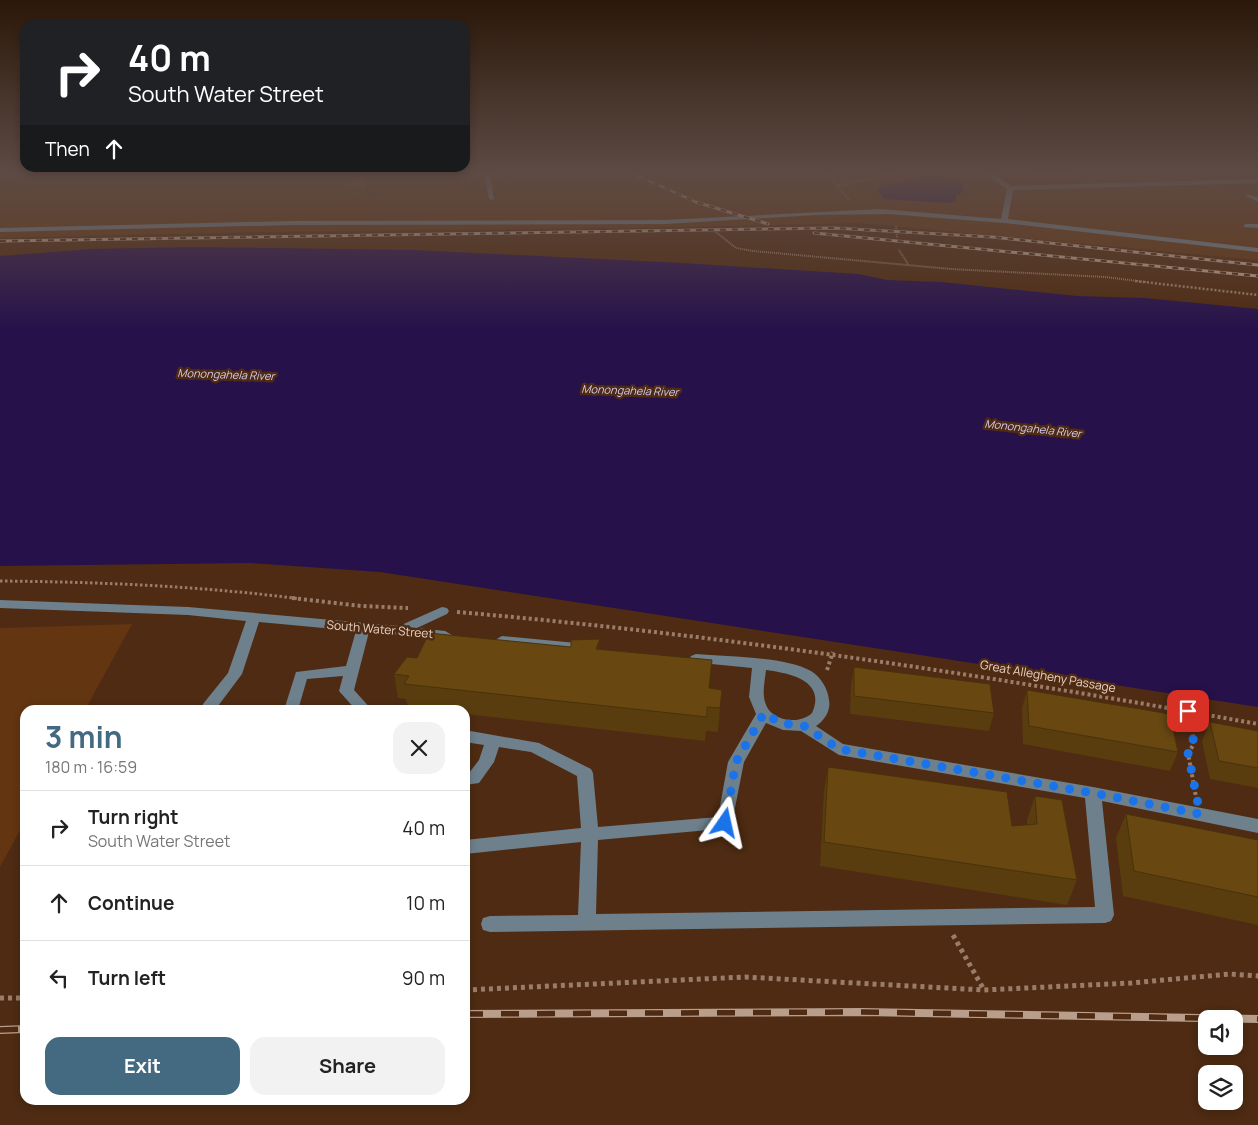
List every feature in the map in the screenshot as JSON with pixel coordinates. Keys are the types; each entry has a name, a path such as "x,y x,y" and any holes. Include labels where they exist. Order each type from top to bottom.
{"street":[{"path":"0,230 183,226"},
{"path":"1043,226 1258,250"},
{"path":"1246,226 1258,226"},
{"name":"South Water Street","path":"0,604 126,608 254,617 460,636"},
{"path":"400,631 442,611"},
{"path":"210,705 235,674 254,617"},
{"path":"360,705 346,691 364,628"},
{"path":"489,639 602,650"},
{"path":"678,658 796,670 813,680 820,689 822,705 820,713 813,721 804,726"},
{"path":"759,666 757,698 764,713 780,723 804,726 839,749 1093,793 1258,826"},
{"path":"292,705 301,675 352,670"},
{"path":"470,846 725,823 736,762 764,713"},
{"path":"470,737 534,747 585,773 590,834 587,923"},
{"path":"470,779 473,779 486,762 493,740"},
{"path":"490,924 1105,915 1093,793"}],"path":[{"path":"719,236 736,248 744,250 908,264 1105,277 1258,295"},
{"path":"899,250 908,264"},
{"name":"Great Allegheny Passage","path":"833,652 946,669 1258,724"},
{"path":"1188,711 1194,744 1188,753 1200,814"},
{"path":"942,918 984,990"},
{"path":"470,990 745,978 984,990 1132,983 1230,974 1258,976"},
{"path":"0,998 20,998"}],"shaded area":[{"path":"0,226 751,226 272,232 0,238"},
{"path":"885,226 1258,226 1258,260"},
{"path":"132,624 88,705 20,705 20,830 0,867 0,628"}],"water":[{"name":"Monongahela River","path":"192,247 415,250 682,263 858,274 887,280 941,282 1077,296 1145,298 1258,309 1258,707 380,572 250,563 0,566 0,256 92,249"}],"building":[{"path":"429,633 571,647 571,640 600,639 596,649 712,660 709,688 722,690 720,708 707,707 707,717 404,684 409,676 394,674 407,657 417,658"},
{"path":"854,667 990,684 994,713 854,696"},
{"path":"1027,690 1170,714 1178,752 1029,726"},
{"path":"1210,722 1258,731 1258,768 1219,761"},
{"path":"828,767 1007,792 1012,826 1037,824 1035,796 1062,800 1077,880 824,842"},
{"path":"1126,814 1258,840 1258,897 1134,871"}],"railway":[{"path":"0,241 834,228 993,237 1258,265"},
{"path":"814,233 1258,276"},
{"path":"470,1014 862,1012 1258,1019"},
{"path":"0,1030 20,1029"}],"route":[{"path":"725,823 736,762 764,713 780,723 804,726 839,749 1093,793 1200,814 1188,753 1194,744 1188,711"}]}
